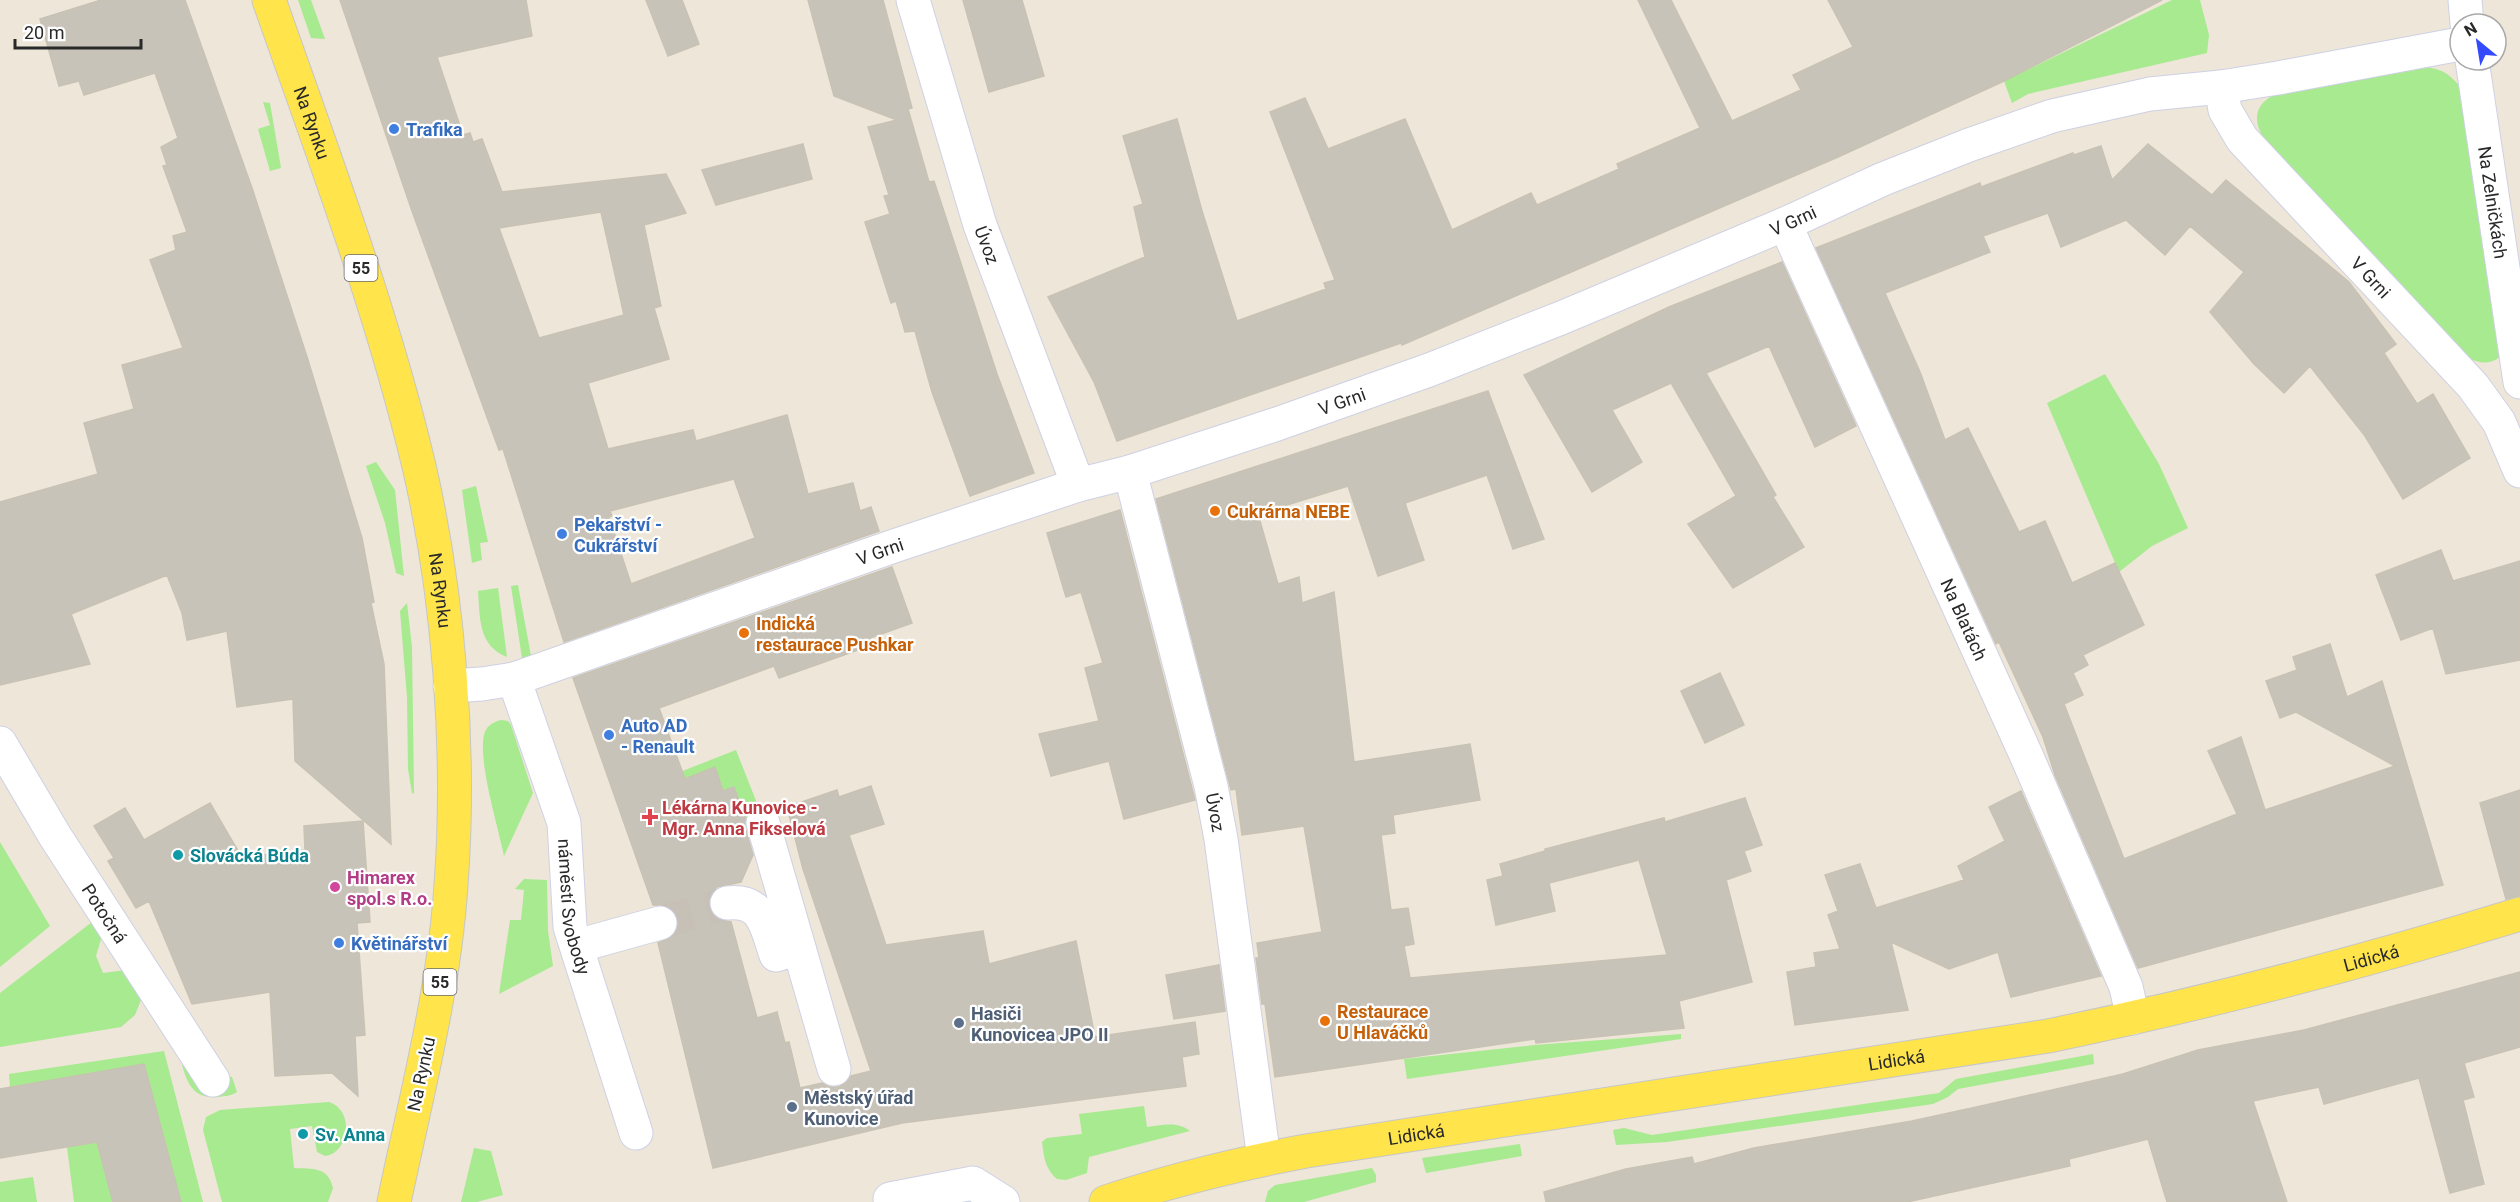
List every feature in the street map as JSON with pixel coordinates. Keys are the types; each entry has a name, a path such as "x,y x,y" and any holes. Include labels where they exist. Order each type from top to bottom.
{"main road":[{"name":"Na Rynku","path":"269,0 340,204 403,401 434,541 450,686 454,758 454,835 448,920 440,979 394,1202"},
{"name":"Lidická","path":"1264,1159 1355,1142 1962,1050 2133,1018 2394,952 2520,914"},
{"path":"1106,1202 1162,1184 1264,1159"}],"street":[{"name":"Úvoz","path":"913,0 980,225 1078,485"},
{"name":"V Grni","path":"450,686 496,683 514,679 897,545 1078,485 1130,472 1277,424 1429,370 1785,224 1883,179 1969,145 2052,116 2150,94 2221,87 2448,46"},
{"name":"Na Zelničkách","path":"2474,72 2520,382"},
{"name":"V Grni","path":"2221,87 2225,110 2242,139 2473,386 2499,422 2520,471"},
{"name":"Na Blatách","path":"1785,224 2031,768 2126,987 2133,1018"},
{"name":"Úvoz","path":"1130,472 1213,796 1264,1159"},
{"name":"náměstí Svobody","path":"514,679 564,823 568,918 636,1133"},
{"name":"Potočná","path":"0,743 55,836 213,1080"},
{"path":"762,823 834,1069"},
{"path":"727,903 739,902 757,909 763,916 776,955 799,948"},
{"path":"577,946 660,923"},
{"path":"890,1199 972,1183 1003,1202"}],"green space":[{"path":"298,0 311,0 325,39 311,38"},
{"path":"2172,0 2200,0 2209,35 2207,53 2028,94 2012,103 2004,81"},
{"path":"2419,67 2433,68 2445,73 2455,80 2464,92 2500,357 2489,362 2478,362 2471,359 2264,139 2258,126 2259,109 2267,99 2274,95"},
{"path":"263,102 270,103 281,168 270,171 258,129 270,125"},
{"path":"2105,374 2159,464 2188,528 2152,546 2119,572 2047,403"},
{"path":"376,462 395,490 404,576 396,573 385,523 366,466"},
{"path":"476,486 488,542 480,543 482,560 472,563 462,490"},
{"path":"518,585 531,656 522,658 511,586"},
{"path":"498,588 507,657 491,646 482,630 480,620 478,591"},
{"path":"407,603 412,647 414,794 408,769 407,698 400,611"},
{"path":"501,720 508,721 511,725 533,793 504,856 486,777 483,747 486,729"},
{"path":"736,750 762,816 745,821 733,787 693,801 680,772"},
{"path":"0,842 50,926 0,967"},
{"path":"524,879 547,880 548,931 553,966 499,994 510,920 521,920 524,890 515,889"},
{"path":"92,922 102,936 96,956 103,973 126,970 143,995 135,1015 121,1027 0,1047 0,993"},
{"path":"1681,1034 1681,1039 1407,1079 1404,1059 1535,1045"},
{"path":"164,1051 203,1202 181,1202 144,1065 10,1087 9,1074"},
{"path":"2093,1054 2094,1064 1958,1089 1933,1104 1667,1142 1616,1145 1613,1130 1624,1128 1652,1135 1939,1093 1956,1079"},
{"path":"182,1065 232,1077 237,1092 218,1097 203,1096 193,1089"},
{"path":"329,1102 338,1107 346,1123 343,1140 333,1153 325,1156 317,1152 312,1126 290,1129 294,1168 318,1170 327,1176 333,1188 328,1202 222,1202 203,1130 206,1117 220,1110"},
{"path":"1144,1106 1147,1127 1175,1125 1190,1131 1089,1157 1087,1173 1066,1180 1057,1179 1050,1171 1044,1158 1042,1142 1047,1138 1082,1134 1079,1114"},
{"path":"98,1142 113,1202 74,1202 67,1147"},
{"path":"1520,1144 1522,1156 1426,1173 1422,1158"},
{"path":"474,1148 491,1151 503,1195 477,1202 461,1202"},
{"path":"1372,1168 1376,1175 1376,1182 1304,1202 1265,1202 1268,1191 1275,1185"},
{"path":"33,1177 37,1202 0,1202 0,1182"}],"building":[{"path":"101,0 185,0 252,188 308,360 362,538 374,602 371,603 384,664 391,844 295,761 293,699 237,707 227,631 187,640 182,613 167,575 71,614 90,664 0,685 0,502 98,474 84,423 134,409 122,365 183,348 150,260 176,250 173,236 187,232 163,166 167,165 161,147 178,138 155,73 84,95 79,81 59,86 40,19"},
{"path":"340,0 526,0 532,36 437,57 463,135 470,133 473,142 482,139 502,192 666,174 686,213 644,225 661,306 654,308 669,359 588,383 608,449 693,430 696,441 787,415 808,494 853,483 860,511 871,507 879,531 564,642 503,449 499,450 412,211","holes":["601,212 624,315 539,338 499,228","734,479 755,538 631,584 609,517 612,516 610,511"]},
{"path":"646,0 682,0 699,44 668,56"},
{"path":"808,0 883,0 912,108 908,109 929,182 934,181 997,374 1034,473 970,496 932,392 915,331 905,332 896,301 891,303 865,222 890,214 884,196 889,195 868,127 897,120 834,96"},
{"path":"963,0 1022,0 1044,76 989,92"},
{"path":"1638,0 1671,0 1732,121 1801,90 1793,75 1853,47 1828,0 2162,0 2004,81 1838,157 1402,345 1401,343 1117,441 1094,382 1048,297 1145,257 1134,207 1143,204 1123,136 1177,119 1202,211 1237,321 1326,289 1324,283 1335,280 1270,112 1305,98 1328,149 1405,119 1452,230 1531,193 1537,205 1619,169 1617,164 1700,128"},
{"path":"803,144 812,179 716,205 702,170"},
{"path":"2148,144 2212,195 2226,180 2349,282 2396,344 2384,353 2417,404 2433,394 2470,458 2403,499 2365,436 2310,366 2284,393 2254,364 2210,312 2244,272 2190,226 2165,255 2126,220 2061,247 2048,213 1983,236 1990,252 1885,293 1920,372 1945,440 1968,428 2019,532 2045,521 2072,583 2115,563 2144,625 2083,655 2088,665 2073,673 2083,695 2064,704 2124,859 2237,814 2208,751 2241,737 2265,810 2395,766 2296,712 2280,718 2266,681 2297,670 2293,657 2330,644 2347,697 2382,681 2443,885 2138,968 2055,775 2043,737 1999,642 1996,644 1816,248 1980,183 1981,187 2073,153 2074,155 2101,146 2112,180"},
{"path":"1782,262 1856,426 1815,447 1769,346 1706,373 1776,495 1773,497 1804,547 1733,588 1688,524 1736,496 1671,383 1612,410 1642,462 1592,492 1524,375 1669,307"},
{"path":"1488,391 1544,539 1513,549 1487,475 1405,503 1424,560 1378,576 1348,486 1258,514 1278,584 1299,577 1302,603 1334,592 1354,762 1470,744 1480,800 1393,815 1395,833 1381,835 1391,910 1408,908 1414,944 1404,946 1410,978 1667,955 1639,860 1549,883 1555,911 1496,925 1487,880 1503,876 1500,864 1545,851 1545,849 1664,818 1665,822 1745,798 1762,845 1744,851 1751,871 1726,880 1752,982 1679,1001 1684,1028 1536,1043 1535,1039 1275,1077 1265,1004 1262,1004 1256,958 1259,958 1257,943 1322,932 1304,826 1242,835 1236,789 1231,790 1156,499"},
{"path":"1120,510 1195,800 1124,819 1109,761 1051,776 1039,734 1099,721 1085,668 1103,663 1081,592 1066,597 1047,533"},
{"path":"2441,550 2453,581 2520,561 2520,660 2446,674 2433,628 2401,640 2376,575"},
{"path":"892,567 912,623 870,638 872,645 779,678 774,666 659,708 685,779 715,767 723,791 734,787 745,817 745,828 753,855 741,882 717,887 710,894 708,904 711,913 717,919 731,922 757,1018 777,1012 785,1043 789,1042 800,1088 822,1083 829,1087 839,1087 851,1076 871,1071 803,869 787,807 837,790 839,797 871,786 884,824 849,835 886,945 983,931 989,964 1076,941 1095,1037 1195,1022 1199,1054 1182,1057 1186,1086 902,1123 713,1168 658,943 674,936 678,927 678,917 673,909 665,905 653,905 573,678"},
{"path":"1720,673 1744,725 1705,743 1681,691"},
{"path":"2520,790 2520,896 2506,899 2480,803"},
{"path":"2021,791 2101,976 2011,997 1998,952 1949,969 1891,942 1908,1010 1795,1025 1787,972 1816,967 1814,953 1840,949 1828,915 1838,911 1825,875 1860,864 1876,908 1964,880 1958,866 2005,841 1989,807"},
{"path":"210,803 241,856 294,853 293,851 305,850 304,826 363,821 370,922 357,923 365,1035 355,1036 358,1096 332,1073 275,1076 270,992 192,1004 149,901 136,908 108,861 114,858 94,826 125,808 144,840"},
{"path":"1219,965 1225,1011 1174,1019 1166,975"},
{"path":"2520,972 2520,1047 2464,1063 2474,1097 2463,1100 2484,1184 2450,1193 2419,1078 2324,1104 2319,1087 2253,1101 2287,1202 2167,1202 2148,1139 2069,1159 2070,1166 1907,1202 1546,1202 1544,1192 1626,1169 1692,1157 1694,1164 1754,1148 1912,1121 1981,1106 2123,1074 2198,1050 2304,1030"},
{"path":"144,1064 181,1202 113,1202 97,1142 0,1158 0,1089"}],"tunnel":[{"path":"660,923 727,903"}],"place":[{"name":"Trafika","path":"394,129"},
{"name":"Cukrárna NEBE","path":"1215,511"},
{"name":"Pekařství - Cukrářství","path":"562,534"},
{"name":"Indická restaurace Pushkar","path":"744,633"},
{"name":"Auto AD - Renault","path":"609,735"},
{"name":"Lékárna Kunovice - Mgr. Anna Fikselová","path":"650,817"},
{"name":"Slovácká Búda","path":"178,855"},
{"name":"Himarex spol.s R.o.","path":"335,887"},
{"name":"Květinářství","path":"339,943"},
{"name":"Restaurace U Hlaváčků","path":"1325,1021"},
{"name":"Hasiči Kunovicea JPO II","path":"959,1023"},
{"name":"Městský úřad Kunovice","path":"792,1107"},
{"name":"Sv. Anna","path":"303,1134"}]}
